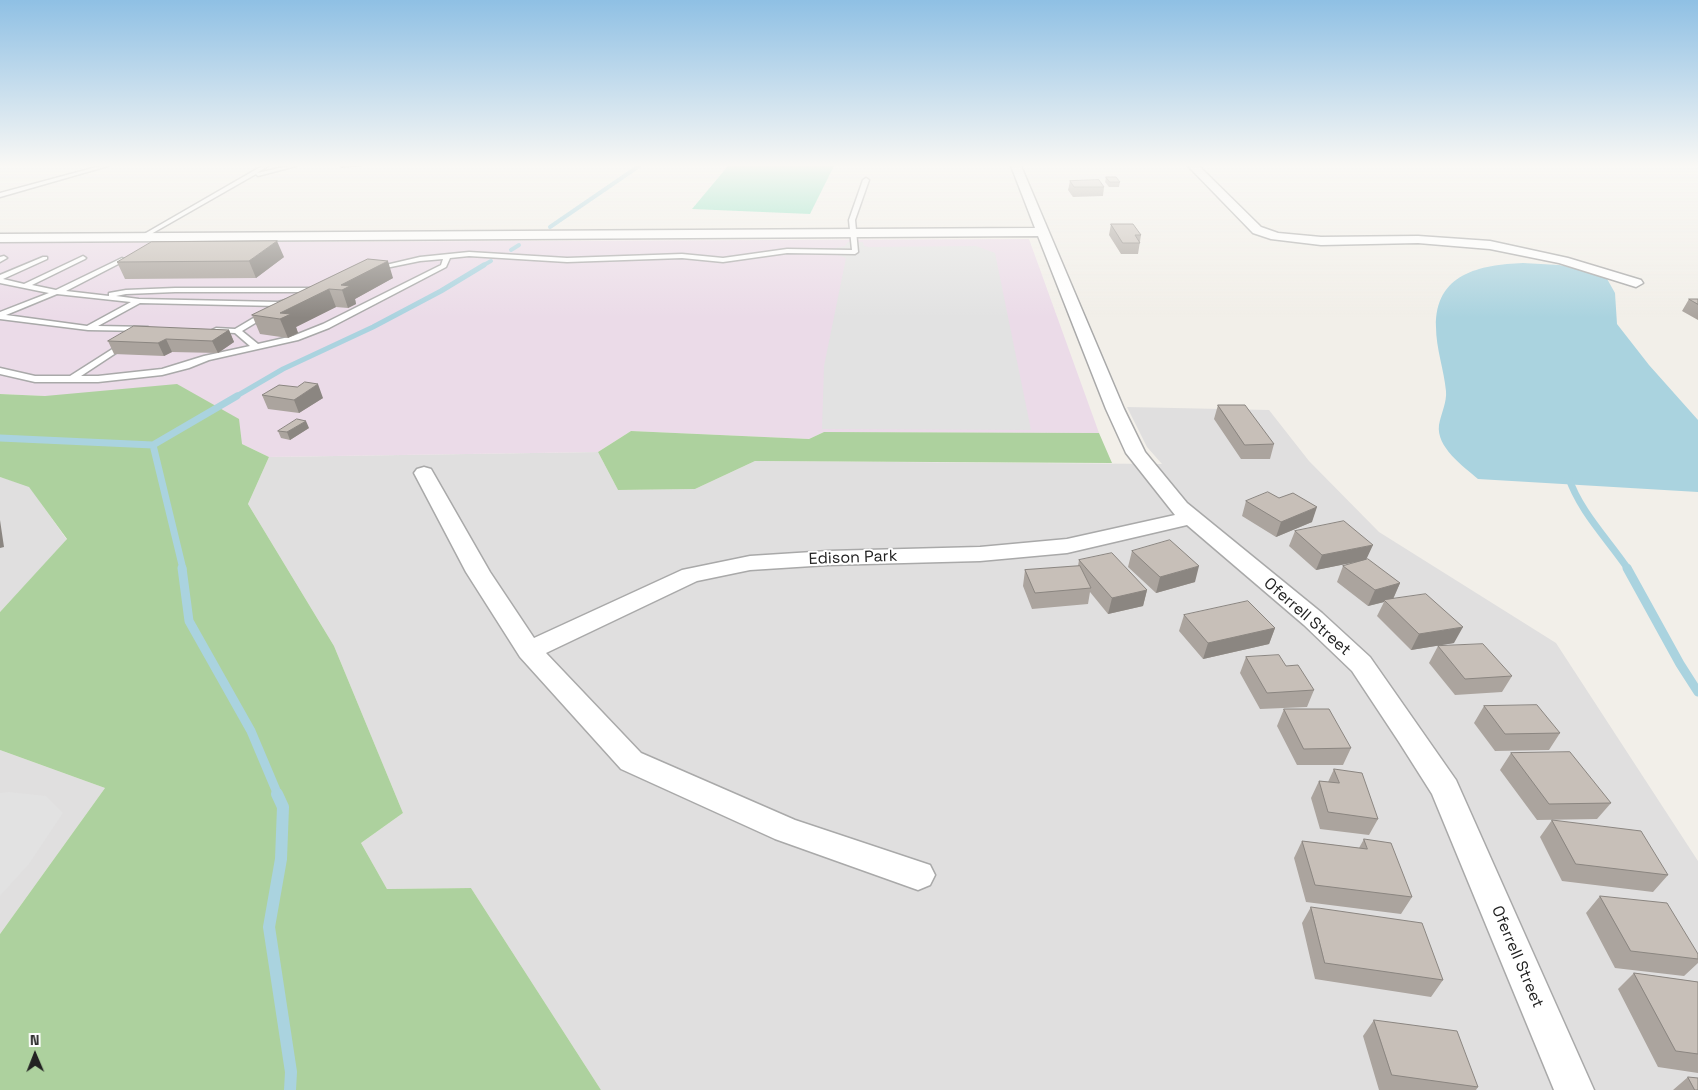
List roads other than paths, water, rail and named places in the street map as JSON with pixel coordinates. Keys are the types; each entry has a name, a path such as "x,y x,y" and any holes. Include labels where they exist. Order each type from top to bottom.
{"street":[{"name":"Oferrell Street","path":"1037,217 1115,409 1136,453 1179,508 1313,620 1361,664 1446,789 1574,1090"},
{"path":"1244,217 1257,230 1270,236 1312,240 1465,241 1543,254 1636,282"},
{"path":"0,238 1043,232"},
{"path":"424,473 478,572 529,651 631,762 786,830 918,875"},
{"name":"Edison Park","path":"529,651 690,575 750,563 828,558 980,554 1067,546 1191,518"}],"lane":[{"path":"142,237 177,217"},
{"path":"368,270 420,259 469,254 567,260 682,256 730,259 787,251 855,252 853,217"},
{"path":"0,371 35,379 98,379 162,372 207,358 295,338 326,326 444,266 447,256"},
{"path":"0,280 45,258"},
{"path":"25,286 83,258"},
{"path":"0,316 56,292 122,260"},
{"path":"0,280 56,292 139,301 278,304"},
{"path":"208,330 237,331 278,304 324,286"},
{"path":"100,297 126,292 315,290"},
{"path":"88,328 139,301"},
{"path":"0,316 88,328 158,329"},
{"path":"72,378 148,329"},
{"path":"237,331 256,347"}],"water":[{"path":"1523,263 1559,265 1592,271 1606,277 1615,293 1617,324 1649,365 1698,420 1698,492 1478,479 1458,462 1446,448 1439,433 1446,391 1436,327 1438,309 1443,294 1463,276 1476,270 1491,266"}],"waterway":[{"path":"550,227 565,217"},
{"path":"511,250 519,245"},
{"path":"482,266 491,261"},
{"path":"235,397 283,369 373,327 441,291 484,265"},
{"path":"153,445 237,396"},
{"path":"0,438 153,445"},
{"path":"153,445 183,569"},
{"path":"1568,476 1579,501 1628,569"},
{"path":"182,568 189,621 251,731 278,795"},
{"path":"1627,568 1680,664 1698,692"},
{"path":"277,794 283,807 281,859 269,927 291,1072 290,1090"}]}
